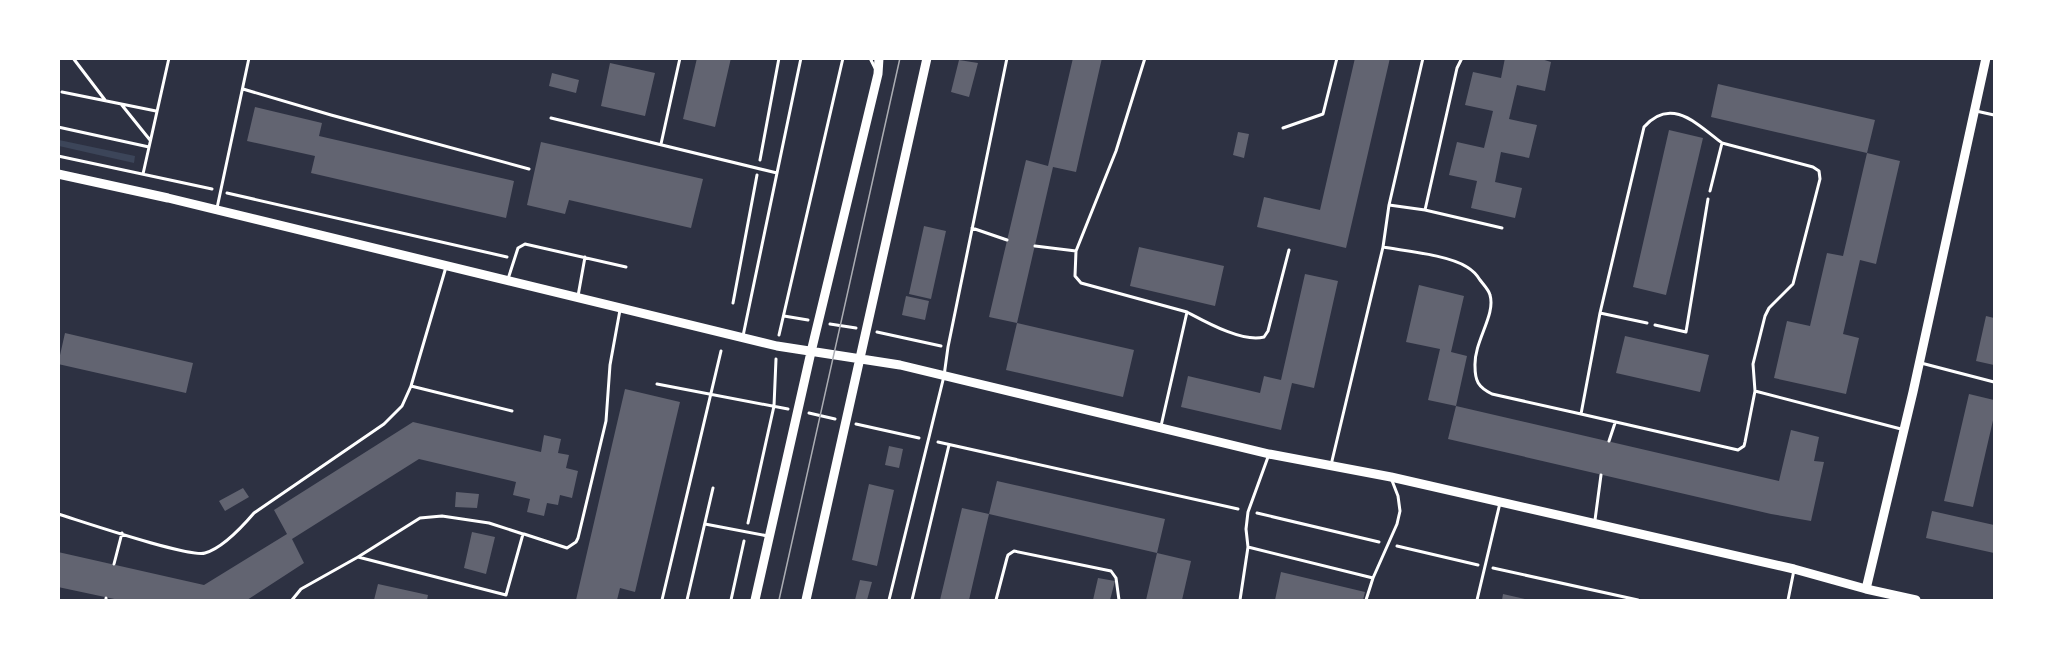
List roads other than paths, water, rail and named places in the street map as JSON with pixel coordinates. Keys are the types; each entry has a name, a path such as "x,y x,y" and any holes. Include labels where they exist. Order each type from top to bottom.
{"main road":[{"path":"755,600 811,352 878,74 879,58"},
{"path":"806,600 927,58"},
{"path":"1866,589 1986,58"},
{"path":"58,174 217,210 777,346 900,365 1269,454 1391,477 1794,569 1916,600"}],"lane":[{"path":"217,210 249,58"},
{"path":"661,144 680,58"},
{"path":"743,338 801,58"},
{"path":"870,58 878,74"},
{"path":"889,600 944,376 1007,58"},
{"path":"1145,58 1116,151 1076,251 1074,273 1078,282 1187,312 1221,330 1257,338 1264,337 1268,331 1289,250"},
{"path":"1283,128 1319,117 1325,112 1337,58"},
{"path":"1331,465 1383,247 1389,204 1423,58"},
{"path":"1425,210 1457,68 1462,58"},
{"path":"243,89 529,169"},
{"path":"1975,110 1995,115"},
{"path":"1383,247 1455,261 1469,267 1490,294 1491,308 1474,355 1475,378 1483,389 1492,394 1738,450 1744,446 1745,442 1755,391 1753,364 1766,316 1769,308 1793,284 1821,175 1817,169 1722,143 1694,122 1673,112 1659,114 1651,119 1644,127 1600,313 1581,414"},
{"path":"551,118 777,173"},
{"path":"1710,191 1722,143"},
{"path":"1389,204 1502,228"},
{"path":"972,228 1007,240"},
{"path":"508,281 518,248 525,244 626,267"},
{"path":"1035,246 1076,251"},
{"path":"577,298 585,257"},
{"path":"58,514 196,554 210,551 238,532 254,513 384,424 402,406 411,387 447,266"},
{"path":"292,600 302,589 358,557 410,523 430,516 489,523 567,548 576,542 606,421 610,365 621,308"},
{"path":"1161,428 1187,312"},
{"path":"1600,313 1647,323"},
{"path":"1918,363 1995,382"},
{"path":"411,387 512,411"},
{"path":"1755,391 1903,430"},
{"path":"1609,441 1615,423"},
{"path":"1239,600 1248,547 1246,529 1248,512 1269,454"},
{"path":"1595,524 1601,475"},
{"path":"1366,600 1400,511 1398,496 1391,477"},
{"path":"687,600 712,488"},
{"path":"1477,600 1501,502"},
{"path":"705,524 769,536"},
{"path":"114,564 122,533"},
{"path":"504,600 523,534"},
{"path":"1248,547 1373,578"},
{"path":"996,600 1007,558 1014,551 1112,571 1116,575 1119,600"},
{"path":"358,557 506,595"},
{"path":"1788,600 1794,569"}],"tram line":[{"path":"779,600 900,58"}]}
